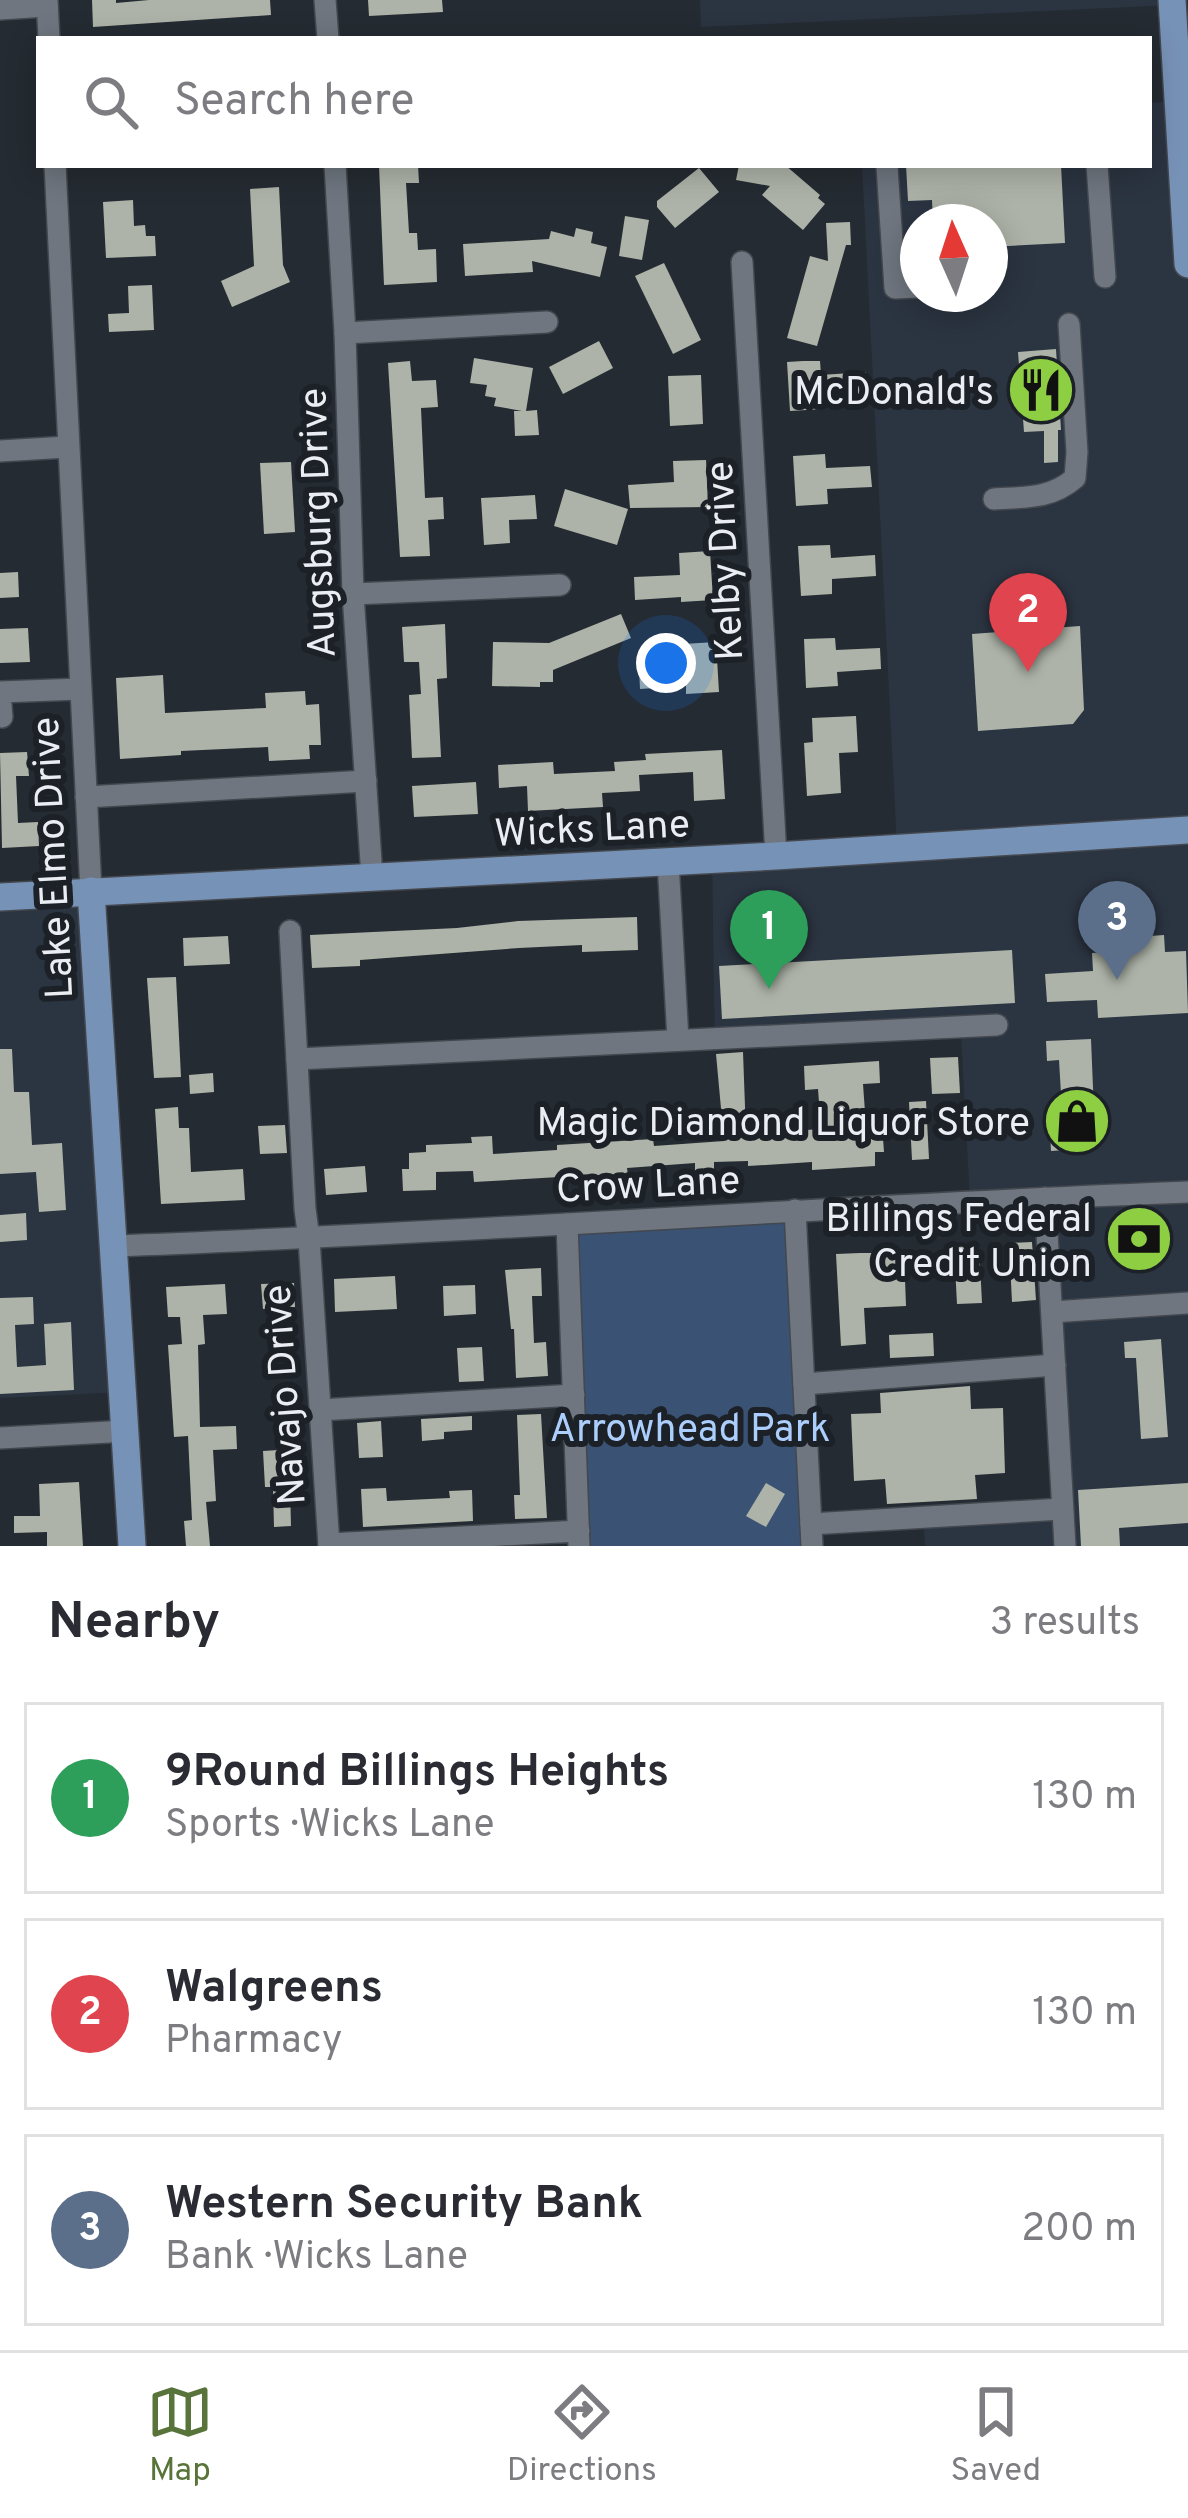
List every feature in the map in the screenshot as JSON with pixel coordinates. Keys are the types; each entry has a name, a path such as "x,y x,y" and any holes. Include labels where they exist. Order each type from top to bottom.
{"main road":[{"path":"1172,0 1188,264"},
{"name":"Wicks Lane","path":"0,897 1188,830"},
{"name":"Lake Elmo Drive","path":"91,891 133,1546"}],"street":[{"path":"326,0 328,36"},
{"path":"0,9 47,3 49,36"},
{"name":"Lake Elmo Drive","path":"55,168 91,891"},
{"name":"Augsburg Drive","path":"335,168 353,594 372,878"},
{"path":"887,168 895,289 900,289"},
{"path":"1097,168 1105,277"},
{"name":"Kelby Drive","path":"742,262 776,856"},
{"path":"345,332 547,322"},
{"path":"994,499 1045,496 1075,478 1069,324"},
{"path":"0,451 68,447"},
{"path":"353,594 560,585"},
{"path":"2,717 0,692 80,689"},
{"path":"86,796 366,781"},
{"path":"668,861 678,1040"},
{"name":"Navajo Drive","path":"290,931 304,1209 329,1545"},
{"path":"297,1059 997,1025"},
{"name":"Crow Lane","path":"112,1246 1188,1192"},
{"path":"1046,1198 1065,1546"},
{"path":"795,1210 812,1535 1062,1508"},
{"path":"329,1545 579,1539 567,1224"},
{"path":"1052,1312 1188,1304"},
{"path":"804,1384 1055,1365"},
{"path":"320,1410 574,1396"},
{"path":"0,1438 127,1431"}],"shaded area":[{"path":"700,0 1172,0 1172,5 701,27"},
{"path":"1178,101 1188,264 1188,1546 925,1546 923,1517 1062,1508 1046,1199 970,1201 961,1035 715,1048 712,859 897,847 862,168 1152,168 1152,103"},
{"path":"91,891 124,1392 0,1398 0,897"}],"green space":[{"name":"Arrowhead Park","path":"795,1217 807,1546 581,1546 575,1232"}],"building":[{"path":"92,0 270,0 271,15 93,27"},
{"path":"368,0 442,0 443,12 369,16"},
{"path":"379,168 418,168 419,183 406,183 409,233 417,233 418,250 436,249 437,282 384,285"},
{"path":"699,168 719,192 675,228 657,201"},
{"path":"738,168 788,168 825,204 803,230 762,195 770,186 736,180"},
{"path":"906,168 1061,168 1065,243 1008,246 1008,204 932,204 932,200 908,201"},
{"path":"279,187 283,265 290,282 232,307 221,281 254,266 250,189"},
{"path":"133,200 134,226 145,225 146,236 155,236 156,256 106,258 103,202"},
{"path":"625,216 649,220 642,260 619,256"},
{"path":"850,222 851,245 846,245 817,346 787,338 810,256 828,261 826,223"},
{"path":"576,228 593,232 591,243 607,247 600,277 532,261 533,272 465,276 463,244 549,239 551,231 574,237"},
{"path":"664,263 701,340 673,354 635,276"},
{"path":"152,285 154,330 109,332 108,314 129,313 128,286"},
{"path":"599,341 613,368 563,394 549,367"},
{"name":"McDonald's","path":"1056,349 1058,462 1044,463 1044,431 1024,432 1018,352"},
{"path":"474,358 533,368 526,411 537,410 539,435 515,436 514,411 522,411 494,406 496,398 485,396 487,385 470,383"},
{"path":"410,361 412,381 436,380 438,407 421,408 425,498 443,497 444,519 428,520 430,556 400,557 388,363"},
{"path":"820,361 821,375 866,372 867,394 822,396 822,409 790,411 787,362"},
{"path":"701,375 703,424 670,426 668,376"},
{"path":"825,454 826,468 870,466 872,487 827,489 828,504 796,506 793,456"},
{"path":"706,460 708,507 630,508 628,485 674,482 673,461"},
{"path":"291,462 295,532 264,534 260,463"},
{"path":"565,489 628,509 617,545 554,526"},
{"path":"535,495 537,519 509,520 510,543 484,545 481,498"},
{"path":"830,545 831,558 875,555 876,576 832,579 832,594 801,596 798,546"},
{"path":"710,551 713,600 635,600 634,577 680,575 679,553"},
{"path":"18,572 19,597 0,598 0,573"},
{"path":"621,614 631,638 553,670 553,682 540,682 540,687 492,686 493,642 549,643"},
{"path":"445,624 447,678 437,679 441,757 412,758 409,695 421,694 419,662 404,662 402,627"},
{"path":"1080,626 1084,710 1073,724 978,731 972,634"},
{"path":"28,628 30,662 0,663 0,629"},
{"path":"835,638 836,650 880,648 881,669 837,672 838,686 806,688 804,639"},
{"path":"716,642 719,692 686,694 686,686 640,689 639,668 685,665 683,644"},
{"path":"163,675 165,713 266,708 265,693 305,691 306,705 319,704 321,745 309,745 310,759 269,761 268,747 120,759 116,678"},
{"path":"856,716 858,752 839,753 841,793 807,796 804,743 813,742 812,718"},
{"path":"722,750 725,799 694,801 693,772 639,775 640,791 602,793 603,807 528,811 527,786 499,788 498,765 553,762 554,774 615,771 614,762 646,760 645,754"},
{"path":"27,752 29,776 16,776 18,823 38,822 39,846 2,848 0,753"},
{"path":"476,782 478,814 414,817 412,786"},
{"path":"637,917 638,950 582,952 582,945 519,948 312,968 310,935"},
{"path":"1164,935 1165,952 1186,951 1188,1013 1098,1018 1097,1000 1047,1002 1045,974 1093,971 1092,953 1109,952 1108,939"},
{"path":"228,936 230,964 184,966 183,938"},
{"path":"1012,950 1015,1003 722,1019 719,966"},
{"path":"176,977 181,1077 154,1078 147,978"},
{"path":"1091,1039 1094,1112 1104,1112 1105,1132 1096,1132 1096,1148 1051,1151 1049,1112 1062,1111 1059,1060 1047,1061 1046,1041"},
{"path":"0,1049 12,1049 14,1092 29,1092 32,1145 62,1143 66,1210 39,1212 36,1172 0,1174"},
{"path":"743,1052 746,1134 821,1129 818,1089 805,1090 804,1066 879,1061 880,1083 863,1084 866,1126 882,1124 884,1152 875,1152 875,1166 812,1170 812,1162 748,1166 748,1161 714,1162 714,1172 695,1173 695,1163 627,1168 628,1176 474,1182 473,1171 436,1172 436,1190 403,1191 402,1169 409,1169 409,1153 426,1152 426,1145 472,1143 471,1137 492,1136 493,1154 653,1139 654,1146 724,1141 716,1054"},
{"path":"958,1057 960,1093 932,1094 930,1058"},
{"path":"213,1073 214,1092 190,1094 189,1075"},
{"path":"926,1101 929,1159 912,1160 909,1102"},
{"path":"178,1107 179,1128 189,1128 191,1172 243,1169 245,1200 161,1204 155,1109"},
{"path":"285,1125 287,1153 260,1154 258,1126"},
{"path":"365,1166 367,1192 326,1195 324,1169"},
{"path":"26,1213 27,1240 0,1242 0,1215"},
{"path":"1165,1219 1168,1258 1160,1258 1161,1265 1140,1267 1139,1258 1115,1260 1112,1228"},
{"path":"1032,1242 1036,1300 1012,1302 1009,1243"},
{"path":"979,1245 982,1303 957,1304 954,1247"},
{"path":"904,1253 906,1306 864,1308 866,1344 841,1346 836,1254"},
{"path":"541,1268 542,1296 532,1296 534,1343 546,1342 548,1376 516,1378 505,1270"},
{"path":"395,1276 397,1309 335,1312 334,1279"},
{"path":"294,1283 295,1307 263,1309 261,1284"},
{"path":"225,1284 227,1314 203,1315 205,1344 198,1345 200,1427 236,1426 237,1449 213,1450 216,1501 206,1502 210,1546 186,1546 184,1521 192,1520 188,1436 174,1437 168,1345 182,1344 180,1317 168,1317 166,1287"},
{"path":"475,1285 476,1314 444,1316 443,1286"},
{"path":"33,1297 34,1324 15,1325 17,1367 46,1365 44,1324 71,1322 74,1390 0,1394 0,1298"},
{"path":"933,1333 934,1356 890,1358 889,1335"},
{"path":"1161,1339 1168,1437 1141,1439 1136,1358 1125,1358 1124,1342"},
{"path":"482,1347 484,1381 459,1382 457,1348"},
{"path":"970,1386 971,1409 1003,1408 1005,1473 975,1475 977,1499 887,1504 885,1479 854,1481 851,1414 881,1413 880,1393"},
{"path":"541,1414 547,1518 515,1519 514,1495 520,1495 517,1415"},
{"path":"472,1416 472,1430 444,1432 444,1439 422,1441 421,1419"},
{"path":"381,1421 383,1457 359,1458 357,1423"},
{"path":"294,1449 291,1526 274,1527 273,1487 265,1487 263,1451"},
{"path":"79,1482 83,1546 47,1546 47,1532 14,1533 14,1516 40,1516 39,1484"},
{"path":"766,1483 785,1494 766,1527 746,1516"},
{"path":"1188,1483 1188,1523 1119,1528 1120,1546 1081,1546 1078,1490"},
{"path":"386,1488 387,1501 450,1498 449,1491 472,1490 473,1521 363,1527 361,1489"}],"place":[{"name":"McDonald's","path":"1041,390"},
{"name":"Walgreens","path":"1028,672"},
{"name":"Western Security Bank","path":"1117,980"},
{"name":"9Round Billings Heights","path":"769,989"},
{"name":"Magic Diamond Liquor Store","path":"1077,1121"},
{"name":"Billings Federal Credit Union","path":"1139,1239"}]}
